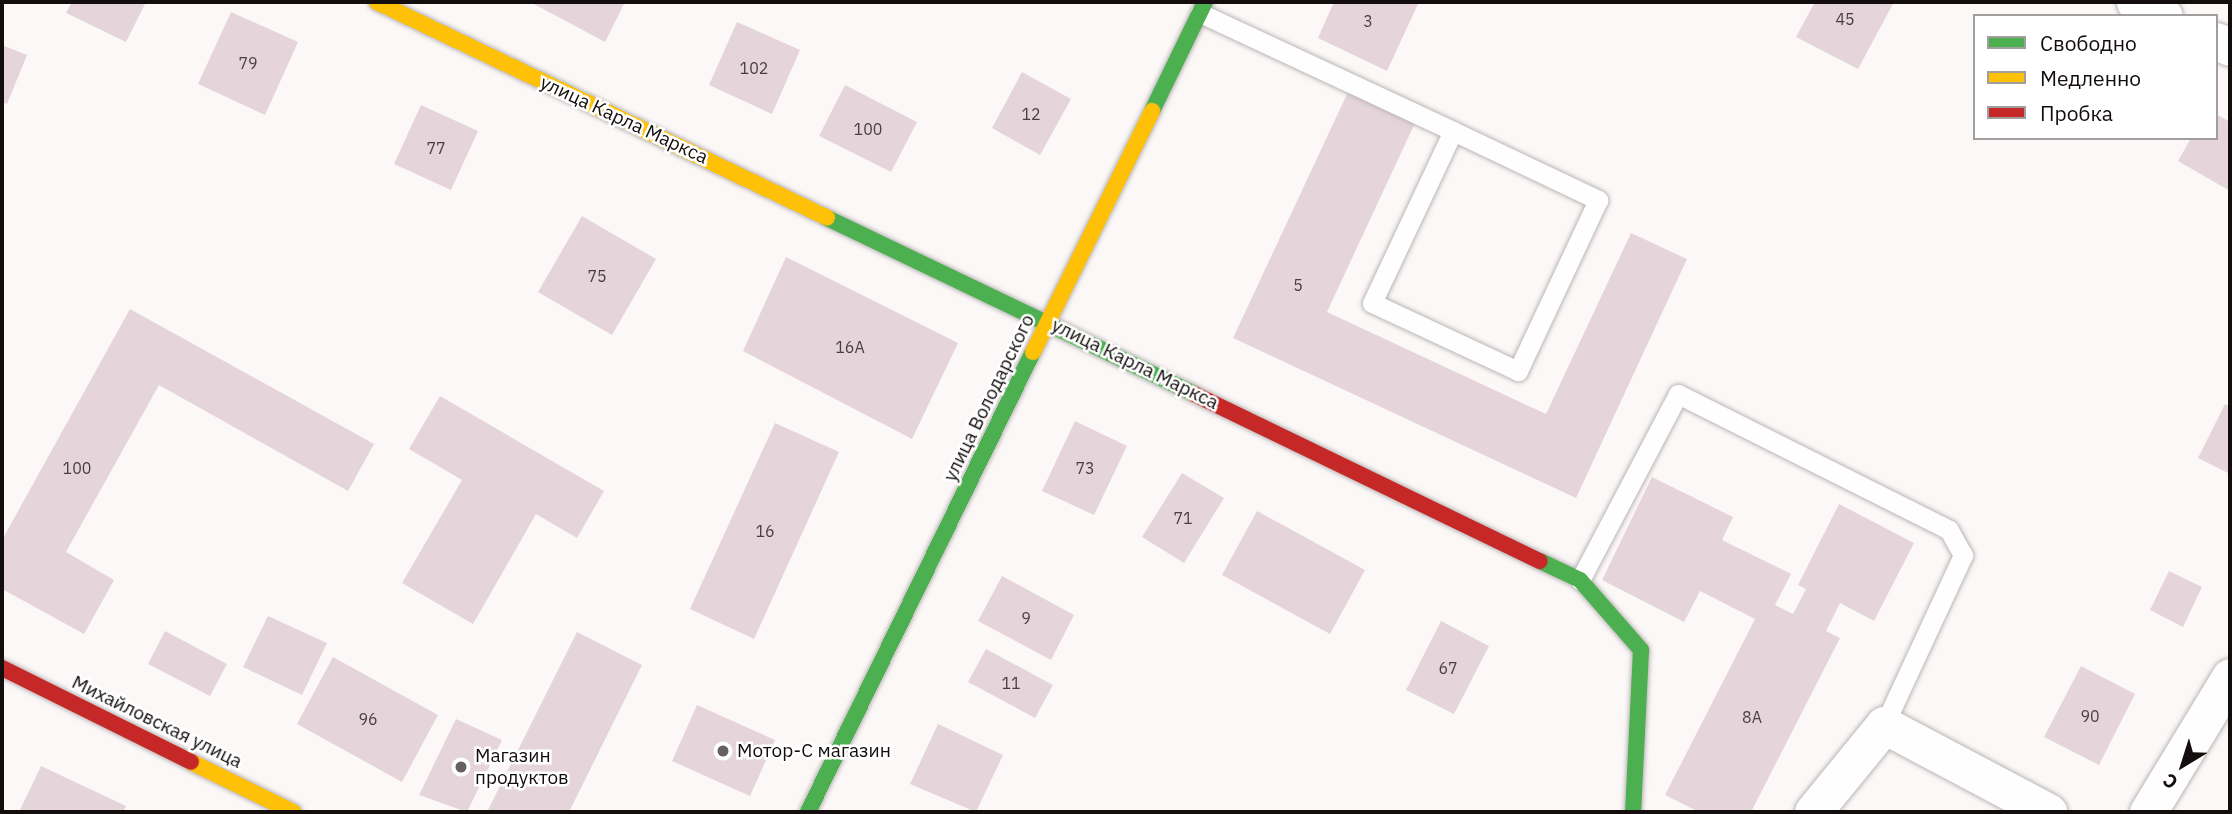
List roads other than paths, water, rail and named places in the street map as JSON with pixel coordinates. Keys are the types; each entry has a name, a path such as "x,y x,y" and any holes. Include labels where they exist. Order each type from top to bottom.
{"street":[{"name":"улица Карла Маркса","path":"377,2 1050,323 1580,580 1641,650 1630,777 1633,812"},
{"path":"2135,2 2160,14"},
{"name":"улица Володарского","path":"808,812 1203,7"},
{"name":"Михайловская улица","path":"2,668 293,812"},
{"path":"2148,812 2230,677"},
{"path":"1813,812 1884,725 2048,812"}],"lane":[{"path":"1203,7 1598,200 1518,371 1372,303 1453,131"},
{"path":"1580,580 1678,394 1949,530 1963,555 1884,725"}],"place":[{"name":"Мотор-С магазин","path":"723,751"},
{"name":"Магазин продуктов","path":"461,767"}]}
